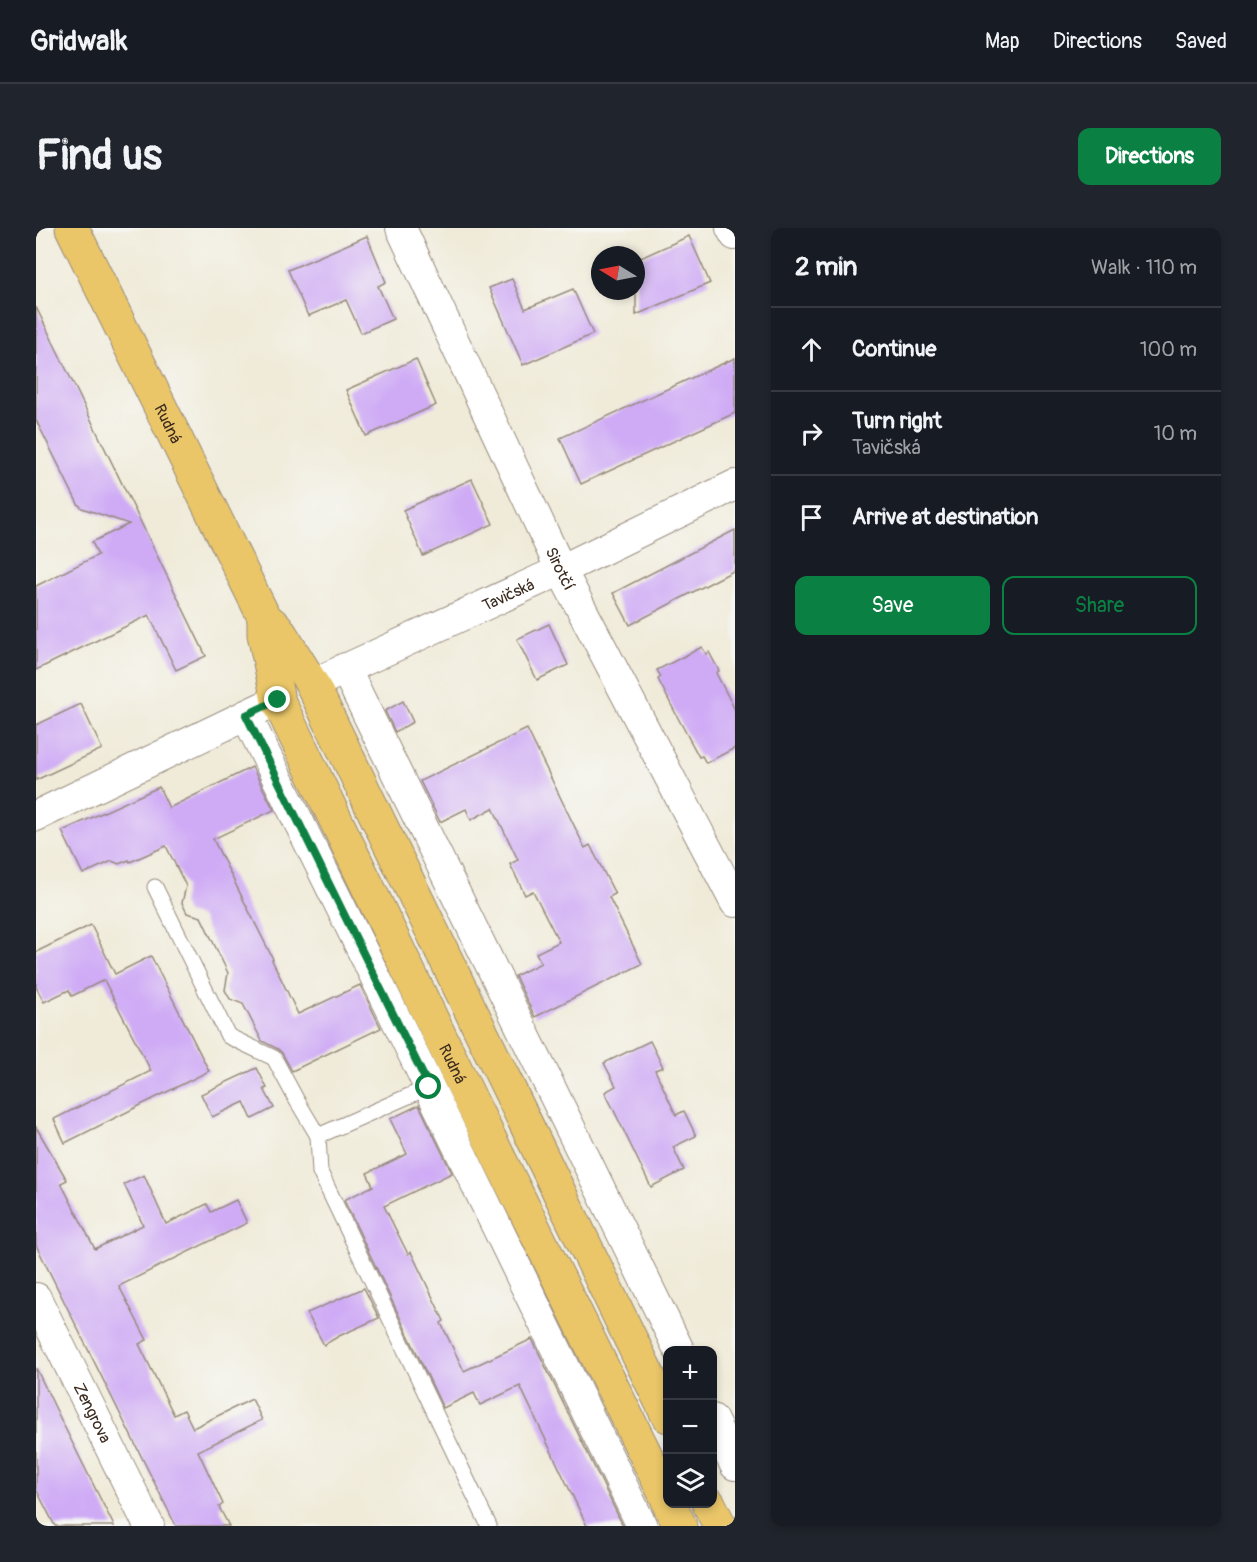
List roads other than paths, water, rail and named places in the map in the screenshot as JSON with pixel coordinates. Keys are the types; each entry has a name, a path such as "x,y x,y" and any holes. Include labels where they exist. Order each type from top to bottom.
{"main road":[{"name":"Rudná","path":"72,228 264,617 277,628 312,684 663,1406"},
{"name":"Rudná","path":"264,617 264,634 278,700 663,1492"},
{"name":"Rudná","path":"671,1508 680,1526"},
{"path":"711,1508 720,1526"}],"street":[{"name":"Sirotčí","path":"401,228 561,570 735,902"},
{"path":"731,228 735,235"},
{"name":"Tavičská","path":"312,684 561,570 735,485"},
{"path":"345,668 677,1346"},
{"path":"36,816 278,700"},
{"path":"246,715 642,1526"},
{"name":"Zengrova","path":"36,1298 149,1526"},
{"path":"717,1429 735,1465"}],"lane":[{"path":"155,887 228,1036 274,1058 318,1136 320,1172 489,1526"},
{"path":"318,1136 429,1087"}]}
